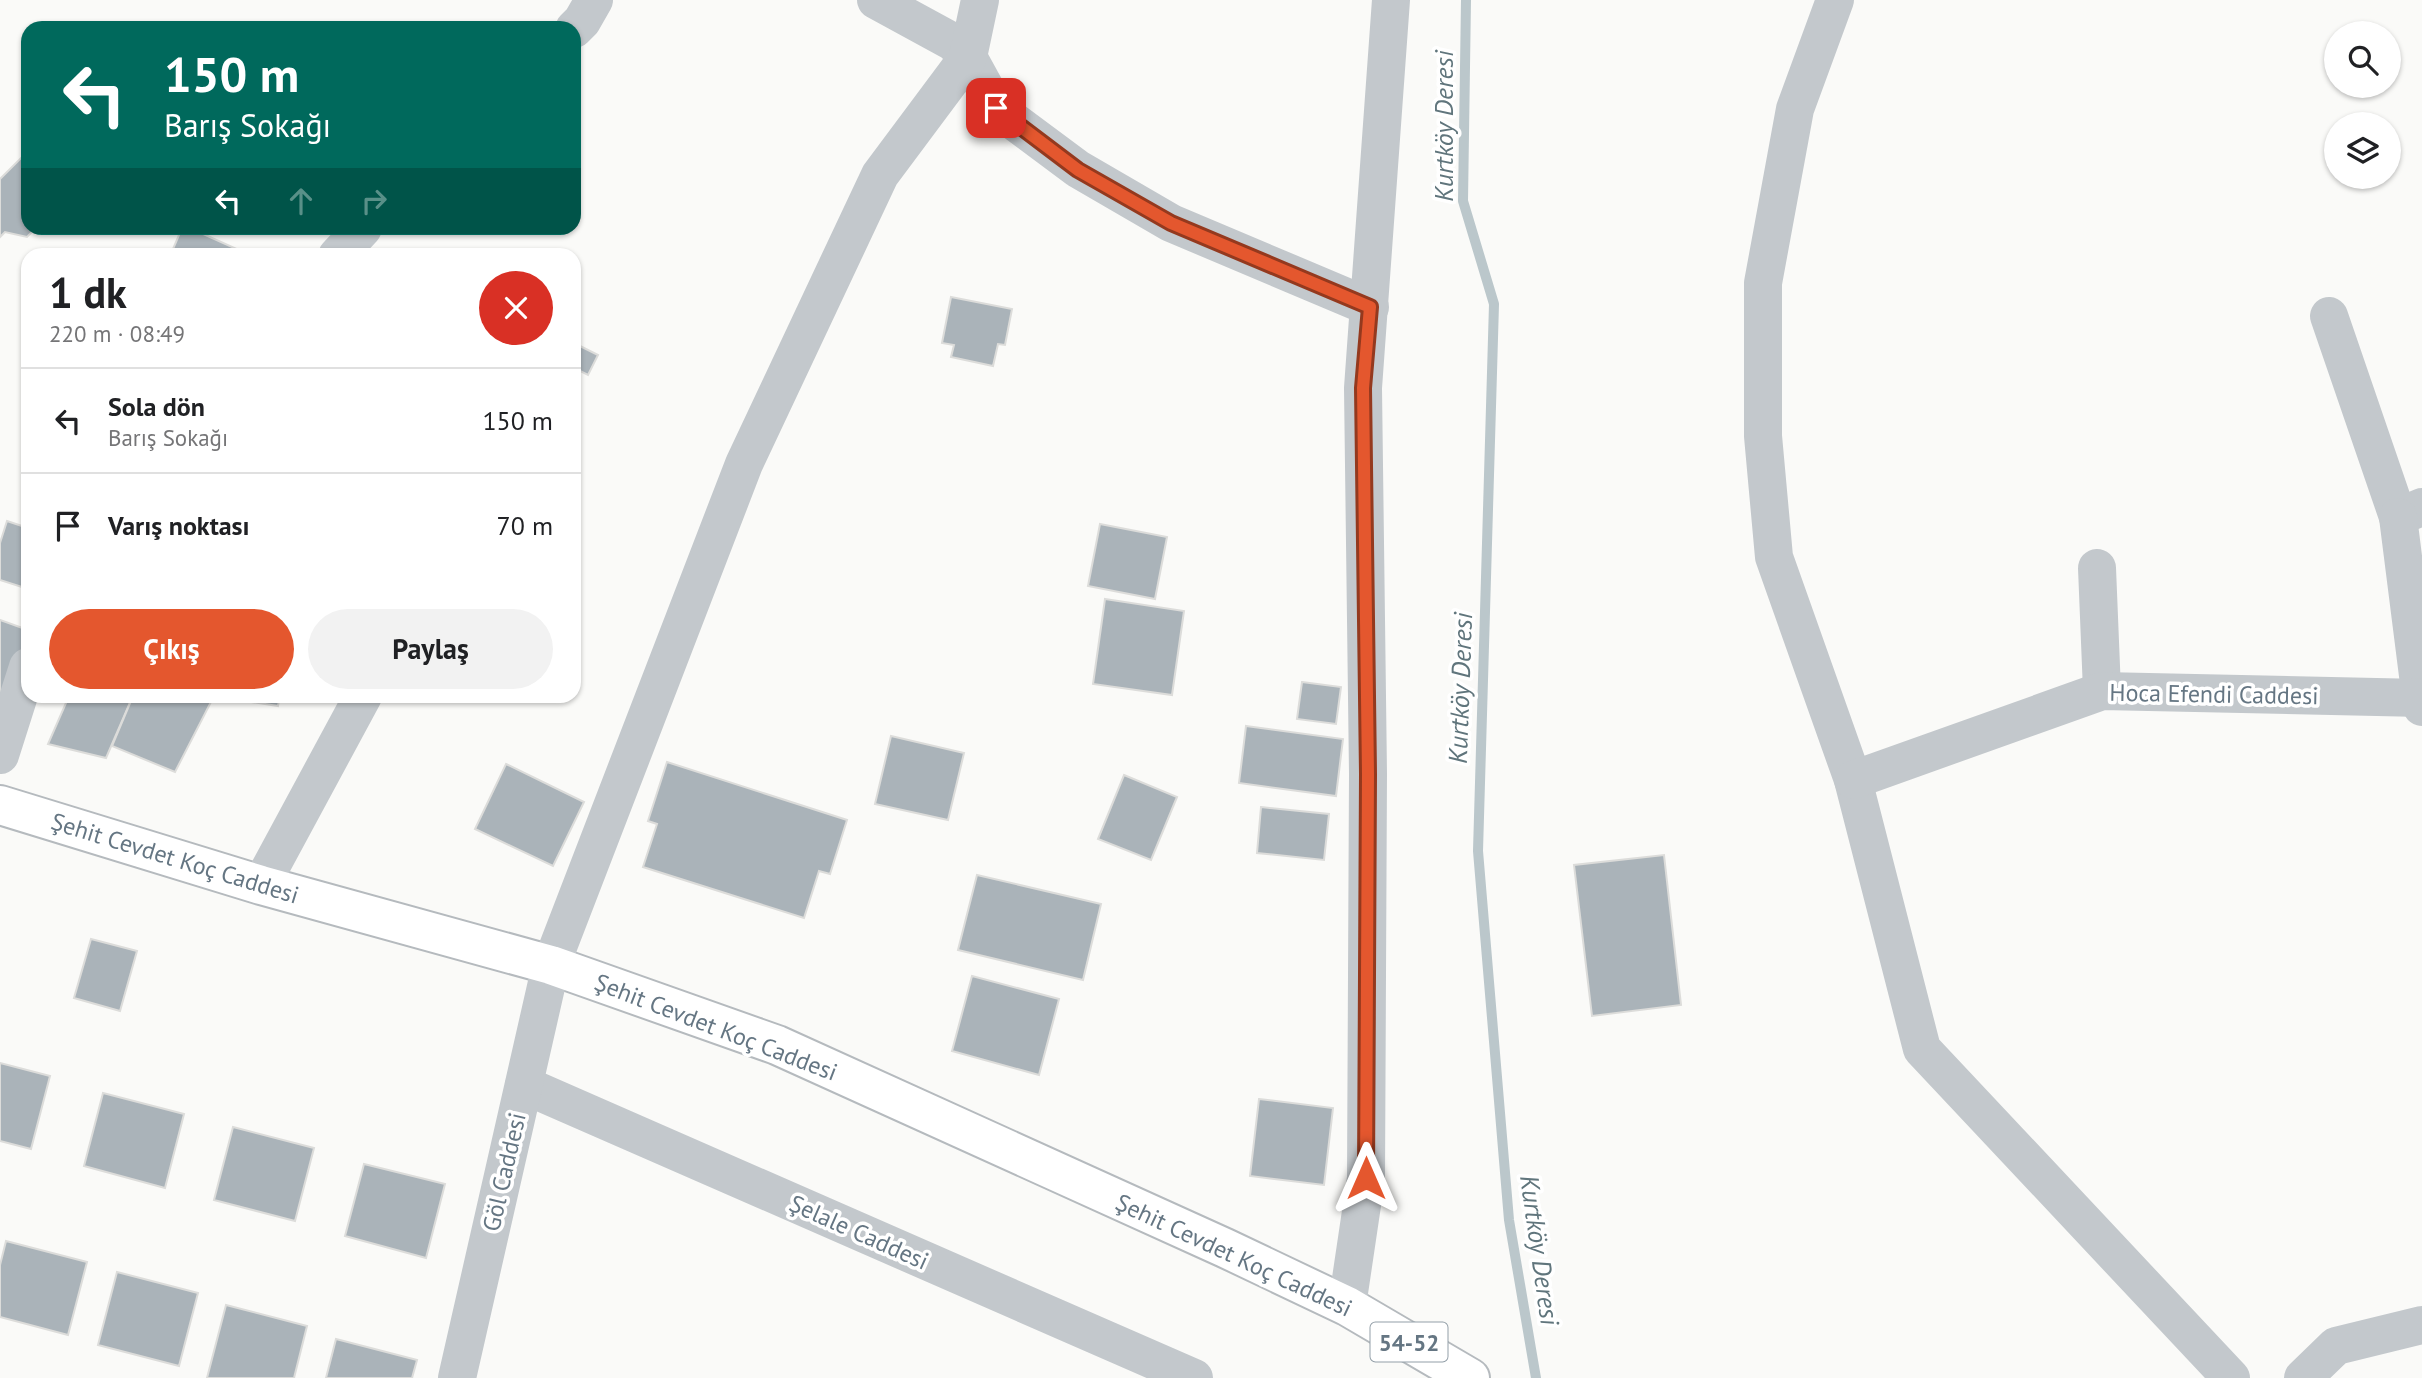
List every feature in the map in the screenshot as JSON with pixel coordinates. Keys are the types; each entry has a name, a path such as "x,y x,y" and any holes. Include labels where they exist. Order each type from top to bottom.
{"main road":[{"name":"Şehit Cevdet Koç Caddesi","path":"0,806 261,885 551,965 776,1045 1347,1306 1470,1378"}],"street":[{"path":"581,22 594,0"},
{"path":"876,0 953,42 968,57 996,108 1078,170 1171,223 1370,307"},
{"path":"968,57 980,0"},
{"path":"1347,1306 1366,1178 1368,774 1363,388 1391,0"},
{"path":"1835,0 1795,109 1763,283 1763,436 1774,557 1853,780 1922,1049 2231,1378"},
{"name":"Göl Caddesi","path":"457,1378 551,965 744,464 880,175 968,57"},
{"path":"344,248 356,235"},
{"path":"2329,316 2410,512 2422,701"},
{"path":"2097,568 2102,691"},
{"path":"0,755 21,689"},
{"name":"Hoca Efendi Caddesi","path":"1853,780 2102,691 2422,701"},
{"path":"261,885 359,703"},
{"name":"Şelale Caddesi","path":"524,1085 1194,1378"},
{"path":"2303,1378 2336,1346 2422,1325"}],"building":[{"path":"21,158 21,235 29,235 27,237 5,232 0,237 0,179"},
{"path":"179,235 206,235 234,248 173,248"},
{"path":"951,297 1012,309 1005,345 998,344 993,366 951,357 954,345 942,343"},
{"path":"581,346 598,355 588,375 581,372"},
{"path":"7,521 21,526 21,587 0,580 0,543"},
{"path":"1100,524 1167,537 1155,599 1088,586"},
{"path":"1105,599 1184,611 1172,695 1093,684"},
{"path":"0,620 21,628 21,663 6,703 0,701"},
{"path":"1302,682 1341,687 1336,724 1297,719"},
{"path":"66,703 130,703 106,758 48,744"},
{"path":"130,703 210,703 175,772 112,746"},
{"path":"1246,726 1343,739 1336,796 1239,783"},
{"path":"891,736 964,753 948,820 875,804"},
{"path":"667,762 847,820 830,874 819,871 804,918 643,867 657,824 648,821"},
{"path":"506,764 584,802 553,866 475,829"},
{"path":"1124,775 1177,797 1151,860 1098,839"},
{"path":"1261,807 1329,814 1324,860 1257,853"},
{"path":"1664,855 1681,1005 1592,1016 1574,865"},
{"path":"977,875 1101,904 1083,980 958,950"},
{"path":"91,939 137,951 120,1011 74,998"},
{"path":"972,976 1059,999 1039,1075 952,1051"},
{"path":"0,1063 50,1076 31,1149 0,1141"},
{"path":"103,1093 184,1114 165,1188 84,1166"},
{"path":"1259,1099 1333,1108 1324,1185 1250,1176"},
{"path":"233,1127 314,1148 295,1221 214,1200"},
{"path":"364,1164 445,1184 426,1258 345,1236"},
{"path":"6,1241 87,1262 68,1335 0,1317 0,1265"},
{"path":"117,1272 198,1293 179,1366 98,1345"},
{"path":"226,1305 307,1326 294,1378 207,1378"},
{"path":"336,1339 417,1360 412,1378 326,1378"}],"waterway":[{"name":"Kurtköy Deresi","path":"1466,0 1463,201 1494,304 1478,851 1509,1220 1536,1378"}],"route":[{"path":"996,108 1078,170 1171,223 1370,307 1363,388 1368,774 1366,1178"}]}
